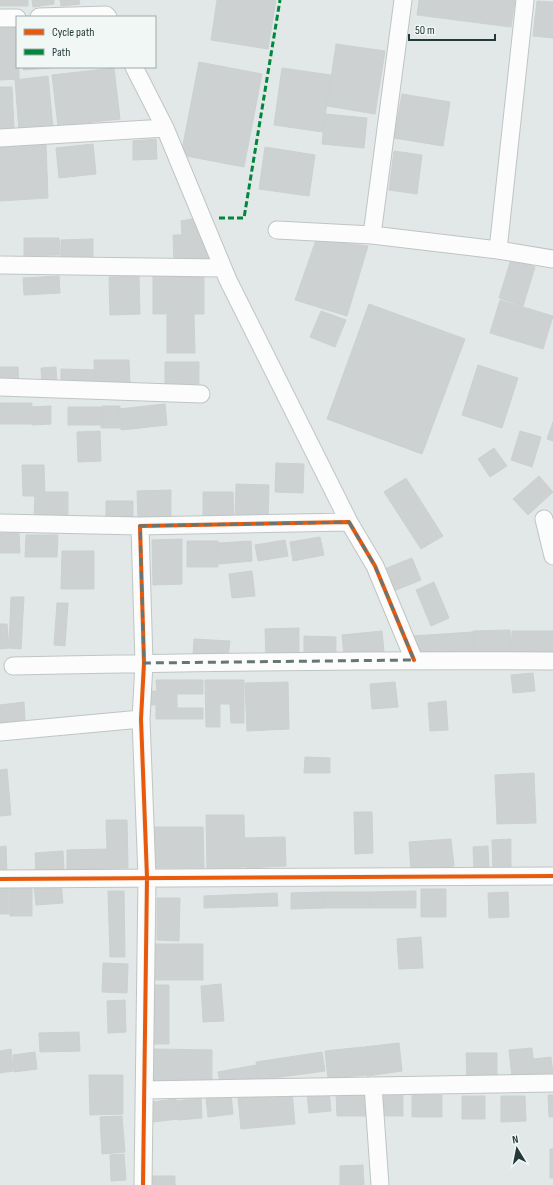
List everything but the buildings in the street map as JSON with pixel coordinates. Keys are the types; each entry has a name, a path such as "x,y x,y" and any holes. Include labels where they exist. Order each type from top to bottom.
{"street":[{"path":"372,235 403,0"},
{"path":"498,250 526,0"},
{"path":"72,16 107,16"},
{"path":"0,18 16,18"},
{"path":"135,68 165,128 223,268 349,522 375,566 414,660"},
{"path":"0,138 165,128"},
{"path":"277,230 372,235 498,250 553,259"},
{"path":"0,266 223,268"},
{"path":"0,387 201,394"},
{"path":"544,519 553,556"},
{"path":"0,523 140,526 349,522"},
{"path":"140,526 144,663 141,719 147,877 143,1185"},
{"path":"13,666 414,660 553,661"},
{"path":"0,732 141,719"},
{"path":"0,879 147,877 553,876"},
{"path":"144,1090 553,1083"},
{"path":"374,1086 380,1185"}],"highlighted area":[{"path":"349,522 375,566 414,660 144,663 140,526"}],"marked path":[{"path":"219,218 244,218 280,0"}],"cycle path":[{"path":"143,1185 147,877 141,719 144,663 140,526 349,522 375,566 414,660"},
{"path":"0,879 553,876"}]}
